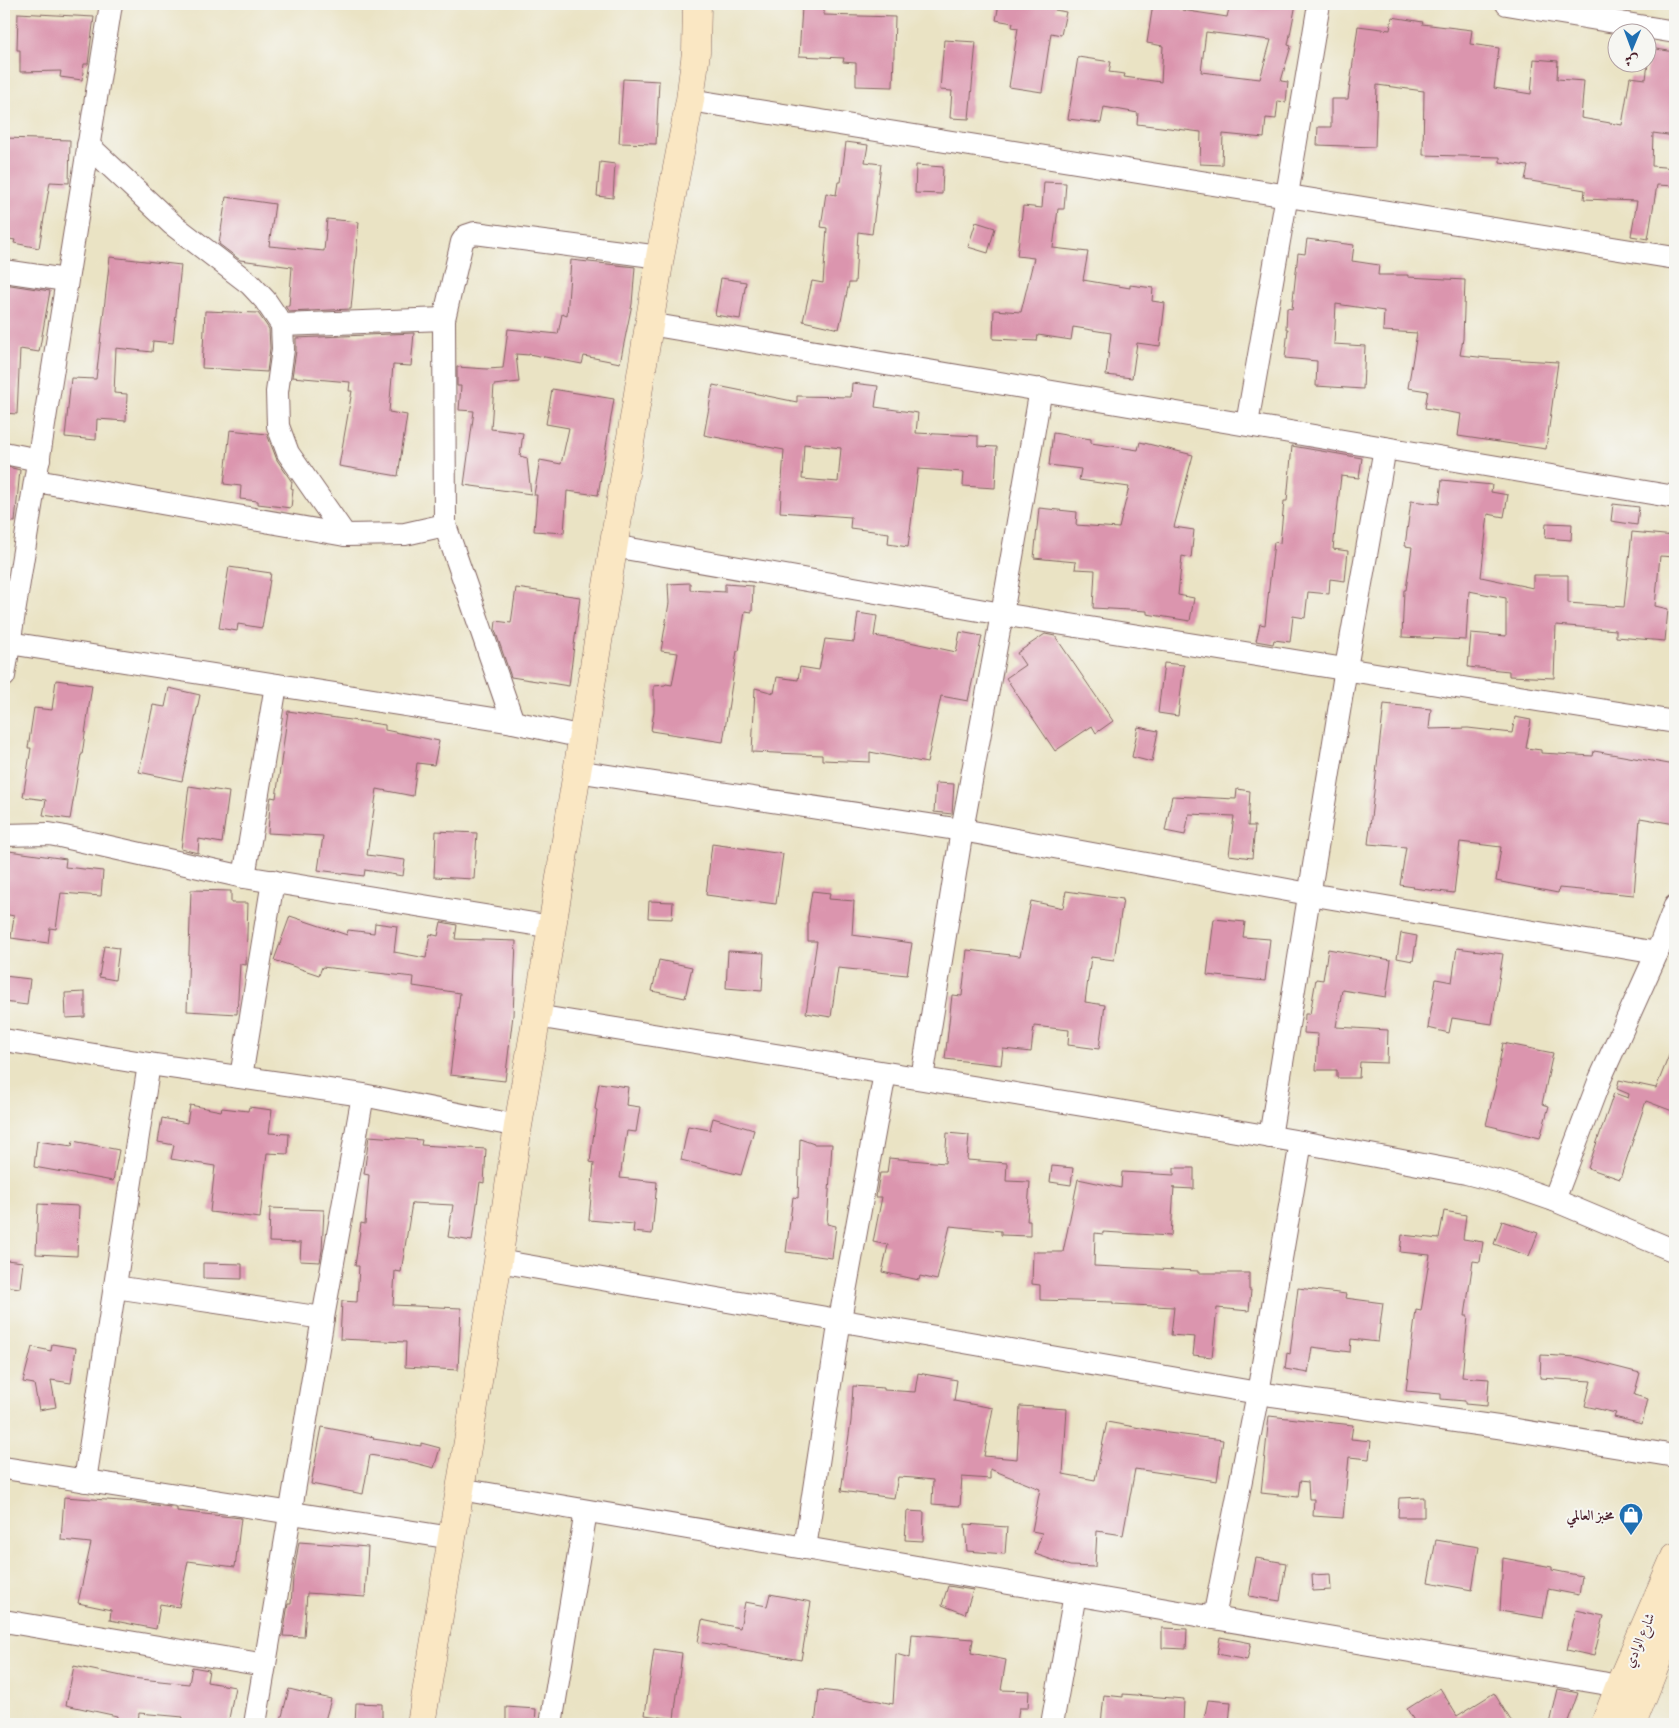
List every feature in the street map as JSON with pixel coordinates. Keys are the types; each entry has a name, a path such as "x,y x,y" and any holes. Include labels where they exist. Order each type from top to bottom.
{"street":[{"path":"4,670 111,4"},
{"path":"421,1724 498,1261 518,1126 552,928 660,257 690,100 696,52 697,4"},
{"path":"1247,424 1288,195 1319,4"},
{"path":"1507,4 1675,32"},
{"path":"690,100 1675,258"},
{"path":"88,145 172,224 250,284 265,300 282,325 283,350 277,392 278,426 288,453 345,535"},
{"path":"514,722 444,525 444,319 462,242 466,236 475,233 660,257"},
{"path":"4,271 66,280"},
{"path":"282,325 444,319"},
{"path":"649,324 1675,497"},
{"path":"922,1078 962,830 1041,389"},
{"path":"1270,1137 1346,668 1385,448"},
{"path":"4,453 37,470 345,535 405,534 444,525"},
{"path":"613,546 1002,614 1675,722"},
{"path":"9,642 514,722 583,737"},
{"path":"244,877 276,685"},
{"path":"576,771 962,830 1309,894 1657,954"},
{"path":"4,834 49,834 244,877 552,928"},
{"path":"241,1077 273,881"},
{"path":"1554,1200 1600,1080 1657,954 1675,906"},
{"path":"536,1016 922,1078 1301,1142 1466,1173 1505,1183 1554,1200 1675,1251"},
{"path":"4,1040 149,1064 363,1095 518,1126"},
{"path":"85,1481 149,1064"},
{"path":"805,1548 840,1319 885,1073"},
{"path":"255,1724 323,1318 363,1095"},
{"path":"1214,1618 1258,1393 1301,1142"},
{"path":"498,1261 1258,1393 1498,1426 1675,1456"},
{"path":"115,1287 323,1318"},
{"path":"4,1468 452,1538"},
{"path":"460,1489 1619,1687"},
{"path":"551,1724 586,1511"},
{"name":"شارع الوادي","path":"1606,1724 1619,1687 1675,1557"},
{"path":"1052,1724 1076,1594"},
{"name":"شارع الوادي","path":"1632,1724 1675,1615"},
{"path":"4,1621 265,1665"}],"building":[{"path":"999,4 1057,4 1055,10 1066,12 1061,35 1051,33 1042,92 1009,87 1018,28 1012,27 1013,23 996,20"},
{"path":"1153,4 1227,17 1230,4 1296,4 1288,45 1291,46 1281,81 1288,82 1286,102 1278,101 1276,119 1266,118 1264,138 1223,134 1222,165 1200,164 1201,132 1137,124 1138,113 1104,107 1101,123 1068,119 1078,57 1111,62 1109,72 1125,74 1124,77 1161,82 1163,46 1147,43","holes":["1206,32 1271,40 1260,79 1201,72"]},
{"path":"802,7 824,8 824,15 895,17 893,87 856,86 856,63 843,62 844,58 799,56"},
{"path":"18,13 94,17 88,64 84,64 82,80 60,77 61,71 20,72 20,50 17,50"},
{"path":"1392,17 1423,22 1422,24 1472,30 1470,44 1499,48 1494,88 1531,94 1534,59 1558,61 1557,79 1584,81 1581,118 1622,125 1630,77 1646,79 1647,72 1656,72 1656,49 1675,52 1675,136 1653,133 1652,166 1675,168 1675,186 1657,185 1648,239 1631,236 1637,201 1584,199 1585,190 1525,180 1528,166 1500,162 1500,157 1423,155 1424,91 1377,85 1375,147 1317,145 1318,127 1331,127 1331,99 1348,99 1358,26 1390,30"},
{"path":"944,40 976,42 969,119 950,118 952,91 940,90"},
{"path":"623,79 659,81 656,144 619,143"},
{"path":"4,138 70,140 69,183 50,182 39,248 14,243 15,240 4,238"},
{"path":"846,142 868,145 865,162 881,164 872,234 858,232 855,283 849,283 839,329 803,321 812,281 823,283 827,228 821,227 826,193 836,195 838,182 841,182"},
{"path":"600,162 615,164 613,198 597,196"},
{"path":"916,165 943,167 942,194 915,193"},
{"path":"1044,182 1066,183 1064,209 1058,209 1053,248 1088,252 1083,280 1130,288 1130,285 1153,288 1152,301 1165,303 1160,346 1137,343 1132,378 1106,375 1111,333 1073,327 1071,340 1038,335 1037,341 993,339 994,310 1021,312 1034,258 1017,256 1023,206 1042,208"},
{"path":"226,197 275,204 269,246 324,251 327,219 359,222 351,309 289,312 285,306 289,306 292,267 240,260 219,244"},
{"path":"976,222 995,228 988,253 968,247"},
{"path":"1307,239 1354,245 1352,261 1379,265 1378,275 1408,275 1408,277 1465,280 1463,339 1460,355 1558,362 1546,449 1458,436 1461,414 1425,408 1428,391 1408,388 1417,333 1383,331 1384,311 1336,304 1334,344 1365,346 1363,389 1316,386 1317,361 1285,358 1288,329 1286,329 1287,308 1292,309 1298,253 1305,254"},
{"path":"110,257 181,265 173,343 153,341 152,352 116,348 114,393 127,394 126,421 97,419 96,440 65,437 71,378 96,379"},
{"path":"571,260 635,267 632,304 620,363 584,356 582,364 529,354 516,354 519,382 494,385 491,429 523,433 520,456 527,458 531,494 464,485 474,411 459,410 461,386 457,386 457,367 503,368 508,329 558,334 562,314 567,316"},
{"path":"721,278 746,282 740,319 715,315"},
{"path":"4,284 50,291 39,352 20,349 17,414 4,413"},
{"path":"205,311 258,313 269,329 270,348 267,372 202,368"},
{"path":"414,333 411,366 393,365 389,412 407,415 398,476 339,466 352,391 349,391 350,382 292,377 296,338"},
{"path":"852,383 878,386 875,407 918,413 916,433 978,436 978,446 997,447 995,488 963,486 964,472 918,469 908,547 888,544 889,533 850,528 851,517 780,512 784,450 704,435 713,385 797,402 797,396 851,397","holes":["804,444 841,448 838,482 802,479"]},
{"path":"552,389 614,399 598,495 567,491 564,533 534,531 537,495 534,495 540,460 561,464 569,428 546,424"},
{"path":"230,430 267,434 277,460 292,482 291,508 258,504 258,501 240,499 241,486 224,484"},
{"path":"1053,433 1091,439 1091,443 1138,450 1140,442 1193,455 1174,527 1194,530 1191,558 1182,556 1178,595 1194,598 1190,621 1147,614 1147,611 1093,608 1095,570 1075,569 1076,562 1034,558 1039,508 1077,512 1076,525 1119,528 1129,487 1079,480 1081,469 1049,465"},
{"path":"1292,446 1362,458 1359,478 1341,476 1333,549 1348,551 1345,581 1330,579 1329,594 1308,592 1305,618 1293,616 1290,642 1274,640 1273,644 1256,641 1260,624 1265,625 1274,542 1280,543 1284,501 1287,501"},
{"path":"4,466 20,470 15,522 4,521"},
{"path":"1442,480 1492,485 1491,492 1508,495 1504,517 1488,514 1481,577 1533,588 1533,575 1568,575 1568,603 1624,607 1632,532 1675,536 1675,557 1660,556 1655,606 1668,609 1665,641 1616,637 1616,630 1556,625 1554,678 1509,676 1509,671 1468,667 1471,633 1506,636 1506,598 1469,591 1466,640 1402,637 1404,590 1406,590 1412,547 1405,546 1411,501 1439,504"},
{"path":"1613,504 1639,507 1637,525 1611,521"},
{"path":"1546,523 1572,524 1571,540 1545,538"},
{"path":"229,567 271,573 262,628 238,624 237,631 219,628"},
{"path":"690,583 690,590 725,592 725,584 753,586 752,612 745,611 723,742 651,731 654,711 654,686 672,685 678,653 661,651 669,603 668,584"},
{"path":"516,588 580,597 569,686 511,677 495,630 496,621 511,623"},
{"path":"858,613 877,616 874,636 956,652 960,632 982,636 968,701 941,696 927,763 870,752 870,762 822,760 822,755 752,752 755,688 774,693 777,677 798,680 800,667 819,670 825,639 854,642"},
{"path":"1045,634 1055,636 1113,721 1096,733 1092,726 1055,751 1006,678 1025,665 1017,653"},
{"path":"1164,663 1184,665 1178,716 1158,713"},
{"path":"56,680 92,685 70,819 43,815 46,800 23,797 31,748 28,748 34,708 52,710"},
{"path":"169,688 200,695 182,781 139,772 153,705 165,707"},
{"path":"1384,704 1431,709 1429,729 1468,728 1512,733 1515,717 1531,720 1526,748 1541,750 1541,753 1593,756 1594,751 1675,765 1675,824 1640,818 1634,895 1559,888 1558,893 1496,881 1501,847 1460,842 1454,893 1400,885 1406,847 1368,844"},
{"path":"288,711 385,725 385,730 439,741 434,765 417,763 413,796 377,789 367,855 405,860 403,876 365,870 364,876 318,870 323,836 268,833 270,802 271,797 276,798"},
{"path":"1138,727 1158,731 1152,762 1132,757"},
{"path":"936,783 954,784 952,814 934,812"},
{"path":"189,786 229,792 222,843 199,839 198,853 181,849"},
{"path":"1237,789 1250,791 1248,826 1255,826 1252,858 1229,855 1234,816 1189,814 1185,835 1165,831 1172,796 1236,799"},
{"path":"436,831 477,833 474,879 434,877"},
{"path":"712,844 783,854 776,904 706,895"},
{"path":"9,851 66,859 65,867 103,871 101,896 61,893 56,929 50,928 48,943 11,938 14,916 4,914 4,890"},
{"path":"191,890 231,891 231,903 248,903 246,965 240,964 237,1014 187,1011"},
{"path":"812,891 830,893 829,899 854,901 852,935 912,943 907,975 838,968 831,1017 806,1013 817,941 808,941 808,917"},
{"path":"1066,891 1123,899 1114,960 1091,957 1085,1002 1105,1005 1099,1049 1068,1045 1069,1030 1034,1026 1031,1052 1003,1049 1001,1065 945,1059 952,995 962,996 967,950 1020,956 1031,901 1063,908"},
{"path":"649,901 673,902 672,919 648,918"},
{"path":"290,916 347,935 348,930 374,933 375,923 397,926 394,952 426,958 430,934 438,936 441,922 457,925 455,939 516,941 513,1015 505,1081 450,1075 460,993 413,986 414,977 322,967 319,975 274,960"},
{"path":"1214,919 1245,922 1243,937 1270,939 1265,981 1207,975"},
{"path":"1401,933 1417,936 1413,961 1397,958"},
{"path":"104,946 119,948 115,980 99,977"},
{"path":"1457,948 1503,954 1492,1024 1452,1018 1449,1033 1428,1028 1436,979 1452,982"},
{"path":"1328,949 1391,960 1386,997 1342,990 1336,1027 1388,1030 1387,1063 1360,1062 1359,1078 1337,1078 1337,1070 1316,1070 1318,1034 1304,1033 1305,1014 1310,1014 1316,979 1323,980"},
{"path":"728,951 764,953 762,991 726,988"},
{"path":"659,960 692,967 685,998 652,991"},
{"path":"4,976 30,979 27,1005 4,1002"},
{"path":"85,992 85,1017 66,1018 65,993"},
{"path":"1503,1043 1553,1053 1542,1104 1549,1106 1540,1138 1486,1125 1497,1080"},
{"path":"1674,1043 1675,1112 1646,1101 1620,1179 1588,1168 1614,1093 1628,1098 1629,1094 1617,1089 1619,1080 1656,1088"},
{"path":"599,1083 628,1087 626,1105 640,1107 636,1132 627,1131 620,1178 657,1182 652,1234 633,1232 634,1224 589,1220 594,1163 590,1162"},
{"path":"190,1105 221,1111 222,1108 248,1111 249,1107 272,1110 269,1133 289,1134 288,1154 267,1153 260,1218 210,1212 215,1166 171,1159 174,1145 158,1142 162,1118 187,1123"},
{"path":"713,1118 754,1130 741,1175 681,1160 688,1126 710,1130"},
{"path":"947,1133 969,1135 967,1160 1007,1163 1006,1181 1030,1182 1027,1221 1030,1221 1030,1236 1001,1235 1001,1231 950,1226 937,1280 920,1276 919,1280 882,1272 888,1245 873,1242 882,1197 876,1197 880,1173 887,1173 889,1158 945,1163"},
{"path":"369,1136 422,1140 421,1145 486,1149 484,1183 480,1182 472,1241 448,1237 453,1205 412,1203 401,1272 395,1271 393,1305 461,1308 458,1370 405,1367 406,1342 340,1339 342,1301 357,1302 359,1266 355,1266 361,1223 365,1224 369,1175 364,1174"},
{"path":"800,1139 814,1144 832,1144 827,1224 836,1226 832,1258 786,1252 793,1197 798,1198"},
{"path":"37,1141 72,1146 73,1141 119,1150 113,1181 34,1167"},
{"path":"1052,1166 1073,1168 1071,1185 1050,1182"},
{"path":"1174,1168 1194,1168 1194,1189 1174,1188 1174,1186 1171,1236 1095,1233 1094,1266 1198,1271 1198,1273 1249,1273 1249,1290 1251,1290 1249,1311 1217,1308 1212,1357 1193,1355 1195,1337 1171,1335 1174,1307 1113,1304 1113,1302 1040,1300 1040,1285 1032,1284 1033,1252 1063,1252 1078,1179 1121,1188 1122,1172 1174,1175"},
{"path":"38,1204 79,1206 77,1256 36,1254"},
{"path":"270,1208 324,1210 320,1262 300,1261 301,1243 269,1242"},
{"path":"1444,1211 1466,1215 1463,1239 1483,1242 1480,1262 1473,1261 1465,1316 1468,1316 1462,1377 1489,1379 1487,1406 1465,1404 1465,1401 1441,1399 1441,1394 1406,1391 1416,1310 1421,1311 1430,1255 1400,1252 1402,1235 1439,1239"},
{"path":"1502,1221 1538,1233 1529,1256 1494,1244"},
{"path":"6,1260 23,1262 20,1288 4,1286"},
{"path":"203,1263 242,1264 242,1279 203,1278"},
{"path":"1298,1288 1346,1294 1345,1298 1383,1303 1378,1342 1351,1339 1350,1352 1312,1347 1308,1373 1285,1369 1287,1353 1290,1354"},
{"path":"52,1344 76,1348 71,1383 51,1380 56,1407 39,1410 34,1384 23,1382 32,1347 51,1351"},
{"path":"1541,1355 1577,1357 1640,1373 1634,1395 1648,1399 1642,1424 1614,1417 1616,1413 1585,1406 1591,1381 1540,1378"},
{"path":"918,1373 957,1380 954,1401 993,1408 984,1456 1017,1459 1020,1406 1067,1409 1063,1474 1095,1480 1107,1422 1168,1433 1223,1440 1217,1481 1135,1469 1123,1535 1097,1531 1095,1567 1070,1566 1035,1554 1042,1533 1032,1531 1040,1489 990,1469 990,1479 962,1477 960,1506 932,1504 933,1480 898,1477 894,1498 841,1491 851,1421 853,1386 915,1392"},
{"path":"1269,1416 1353,1425 1351,1439 1371,1441 1369,1459 1349,1457 1343,1518 1313,1516 1314,1499 1309,1499 1308,1482 1300,1481 1298,1497 1261,1493"},
{"path":"322,1427 374,1437 373,1439 421,1446 421,1443 440,1448 434,1468 370,1455 363,1494 311,1484"},
{"path":"64,1497 135,1502 177,1508 177,1511 241,1518 235,1567 188,1561 179,1607 160,1604 156,1629 110,1620 111,1610 78,1603 91,1543 61,1540"},
{"path":"1424,1497 1424,1517 1398,1517 1399,1498"},
{"path":"907,1511 924,1512 923,1541 905,1540"},
{"path":"965,1524 1007,1527 1005,1554 967,1551"},
{"path":"1436,1540 1479,1547 1472,1590 1428,1582"},
{"path":"299,1542 368,1547 365,1597 307,1593 304,1637 283,1636 288,1604 291,1604"},
{"path":"1256,1558 1286,1563 1280,1601 1249,1596"},
{"path":"1503,1558 1552,1567 1552,1570 1582,1576 1579,1595 1548,1589 1543,1618 1500,1611"},
{"path":"1330,1574 1331,1590 1313,1591 1312,1575"},
{"path":"948,1586 973,1590 965,1614 942,1605"},
{"path":"770,1594 811,1602 801,1660 698,1642 702,1620 740,1628 745,1602 767,1606"},
{"path":"1576,1610 1604,1616 1594,1656 1567,1650"},
{"path":"1162,1628 1187,1629 1186,1649 1162,1648"},
{"path":"912,1634 973,1639 971,1653 1006,1660 1001,1690 1029,1691 1028,1708 1019,1708 1017,1724 815,1724 819,1690 893,1704 896,1654 910,1658"},
{"path":"1220,1637 1251,1643 1247,1660 1217,1654"},
{"path":"654,1649 682,1653 674,1719 645,1715"},
{"path":"74,1666 131,1678 189,1684 192,1667 209,1670 207,1682 235,1687 228,1724 182,1724 183,1717 139,1713 138,1724 116,1724 117,1716 66,1705"},
{"path":"1440,1688 1457,1716 1494,1693 1513,1724 1416,1724 1407,1709"},
{"path":"289,1689 331,1699 324,1724 280,1724"},
{"path":"1558,1689 1578,1693 1567,1724 1550,1724"},
{"path":"1123,1694 1184,1699 1183,1724 1101,1724 1104,1695 1123,1697"},
{"path":"1208,1700 1231,1702 1229,1724 1203,1724"},
{"path":"356,1703 382,1704 382,1724 355,1724"},
{"path":"506,1707 536,1709 535,1724 506,1724"}],"place":[{"name":"مخبز العالمي","path":"1631,1536"}]}
